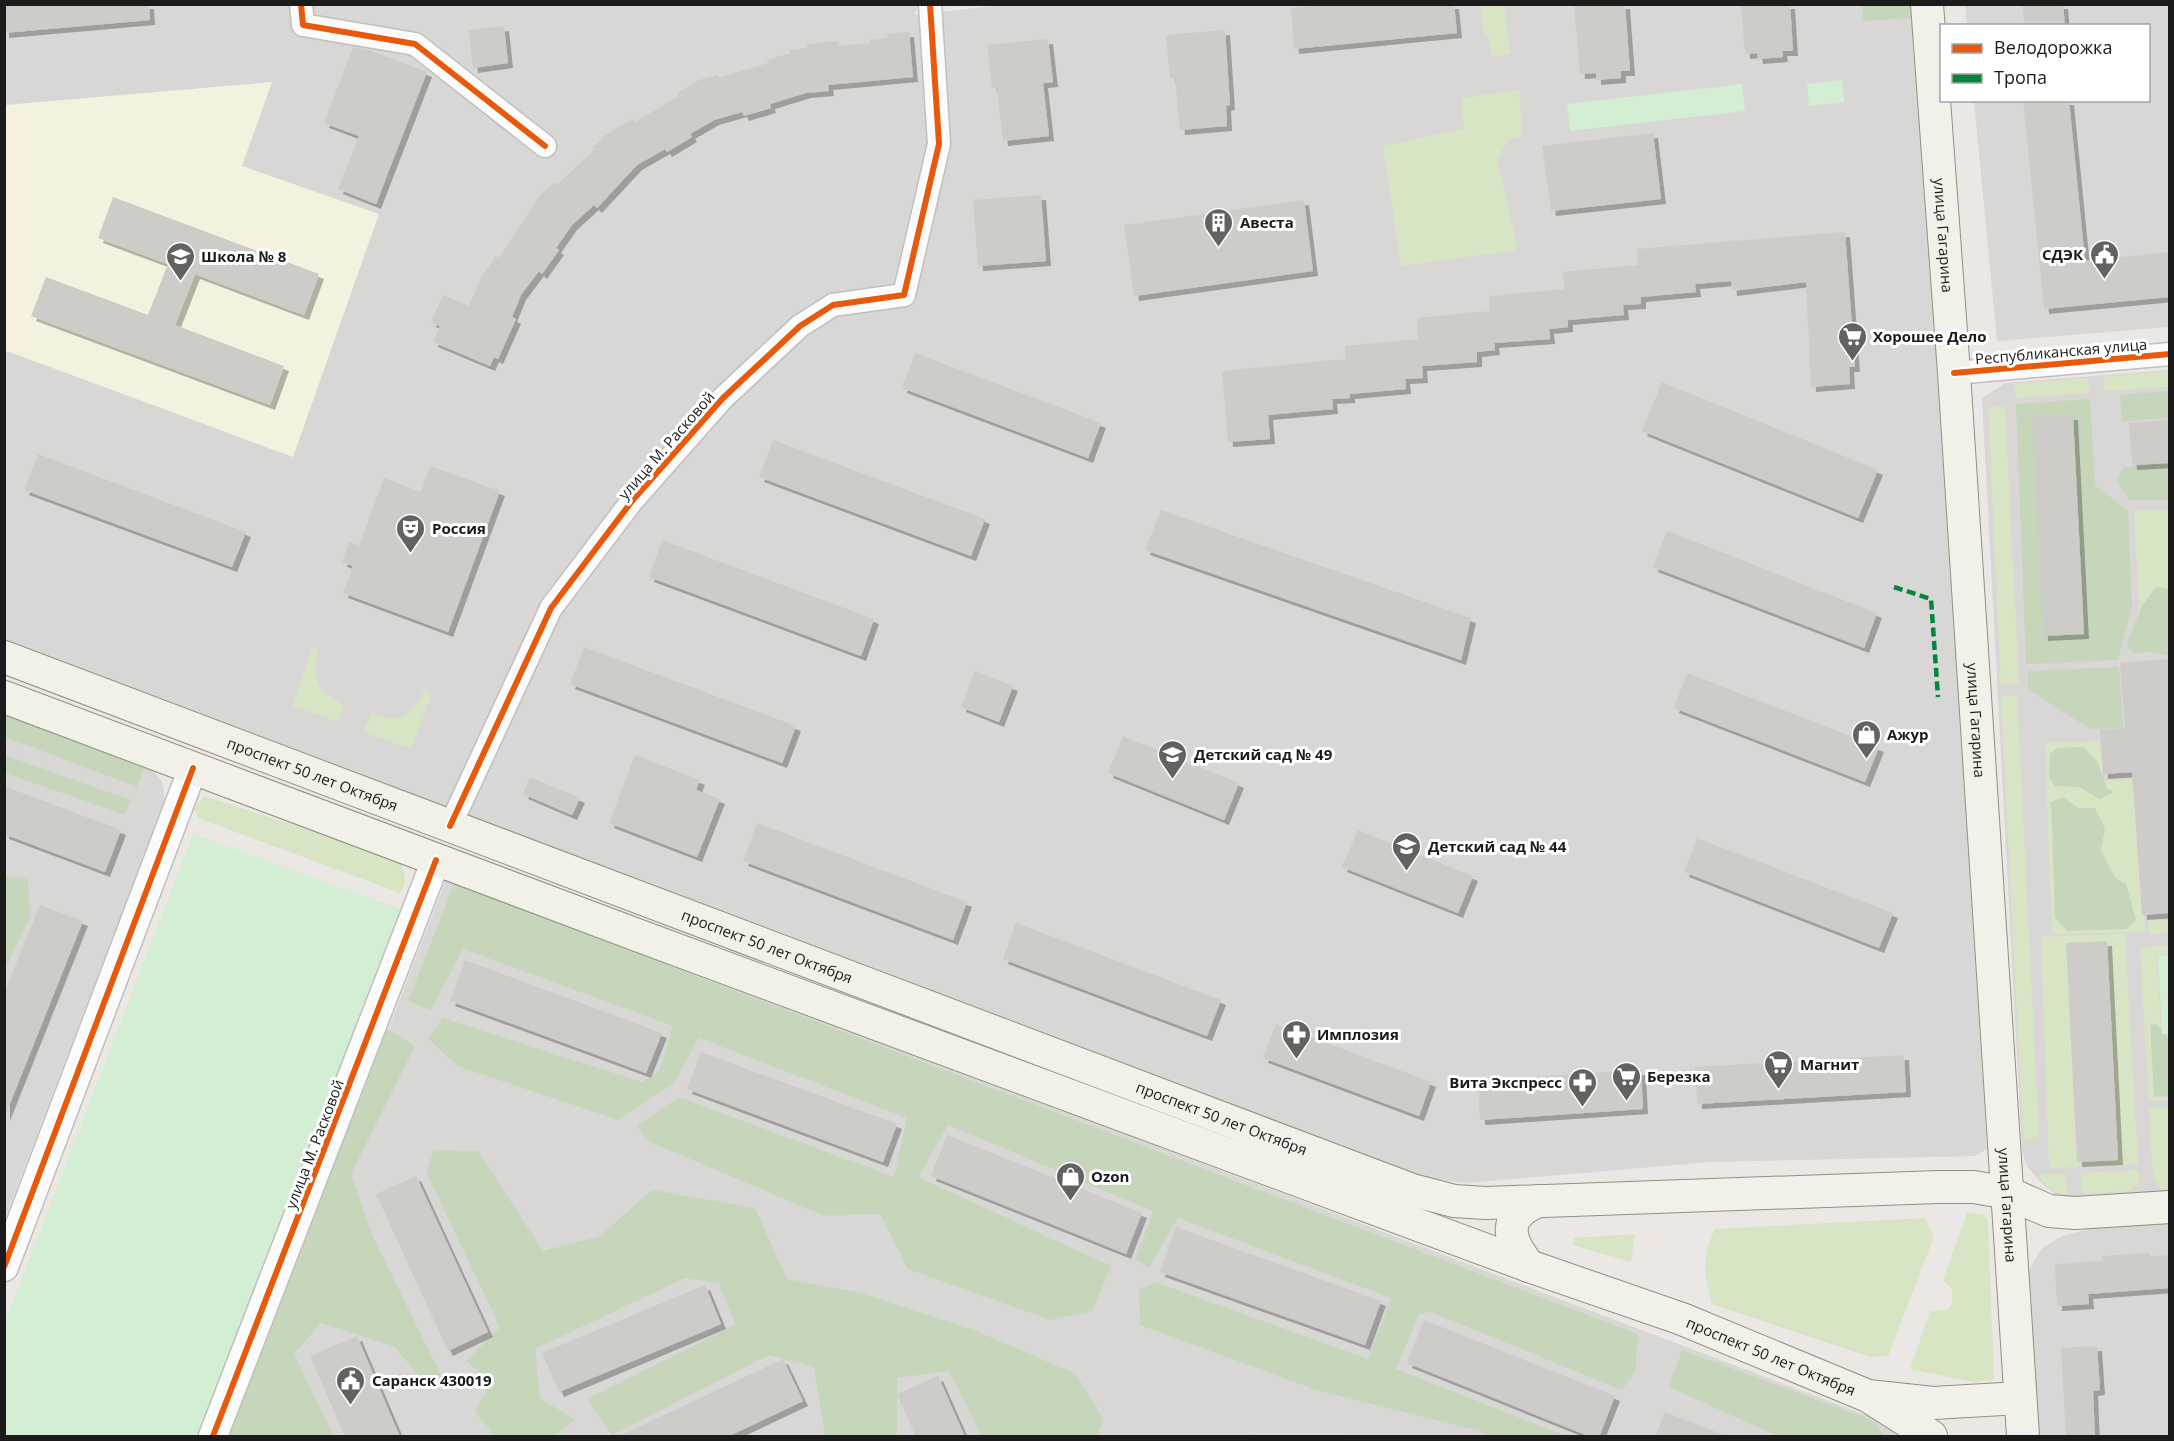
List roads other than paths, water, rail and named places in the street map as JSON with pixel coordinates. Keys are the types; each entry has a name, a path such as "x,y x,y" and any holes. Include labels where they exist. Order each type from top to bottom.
{"main road":[{"name":"улица Гагарина","path":"1927,4 1954,373 2023,1437"},
{"name":"проспект 50 лет Октября","path":"4,657 1412,1190 1454,1201 1486,1203 1974,1187 2008,1193 2049,1211 2075,1213"},
{"name":"проспект 50 лет Октября","path":"4,697 1529,1266 1682,1319 1868,1396 1933,1403 2020,1398"},
{"path":"193,768 212,736"},
{"name":"улица М. Расковой","path":"436,860 450,826"},
{"path":"1529,1266 1515,1248 1511,1233 1513,1220 1521,1209 1538,1202"},
{"path":"2012,1249 2028,1233 2075,1213 2169,1207"},
{"path":"1868,1396 1929,1436"}],"street":[{"name":"улица М. Расковой","path":"450,826 551,608 632,501 723,398 800,326 833,305 904,295 939,144 930,4"},
{"path":"302,15 415,44 545,146"},
{"name":"Республиканская улица","path":"1954,373 2169,354"},
{"path":"4,1267 193,768"},
{"name":"улица М. Расковой","path":"213,1437 436,860"}],"place":[{"name":"Авеста","path":"1219,248"},
{"name":"СДЭК","path":"2104,280"},
{"name":"Школа № 8","path":"180,282"},
{"name":"Хорошее Дело","path":"1852,362"},
{"name":"Россия","path":"411,554"},
{"name":"Ажур","path":"1866,760"},
{"name":"Детский сад № 49","path":"1173,780"},
{"name":"Детский сад № 44","path":"1407,872"},
{"name":"Имплозия","path":"1296,1060"},
{"name":"Магнит","path":"1779,1090"},
{"name":"Березка","path":"1626,1102"},
{"name":"Вита Экспресс","path":"1583,1108"},
{"name":"Ozon","path":"1070,1202"},
{"name":"Саранск 430019","path":"351,1406"}]}
